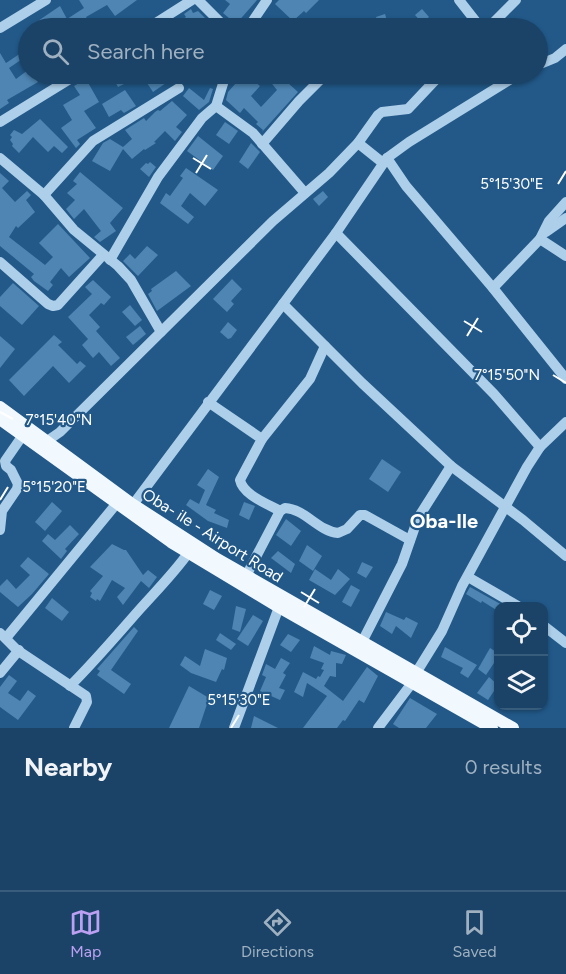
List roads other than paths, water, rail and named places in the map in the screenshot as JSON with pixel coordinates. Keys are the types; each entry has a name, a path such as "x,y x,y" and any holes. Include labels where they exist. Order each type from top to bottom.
{"main road":[{"name":"Oba- ile - Airport Road","path":"0,407 47,441 119,500"},
{"name":"Oba- ile - Airport Road","path":"0,418 173,538 189,552 279,608 513,728"},
{"name":"Oba- ile - Airport Road","path":"173,538 246,576 362,642 492,728"}],"street":[{"path":"0,28 46,0"},
{"path":"164,18 192,0"},
{"path":"198,0 216,18"},
{"path":"255,18 267,0"},
{"path":"459,0 473,18"},
{"path":"498,18 516,0"},
{"path":"548,61 566,49"},
{"path":"0,122 62,84"},
{"path":"0,263 48,303 53,306 58,305 106,257 158,177 202,118 216,106 223,84"},
{"path":"262,144 316,84"},
{"path":"47,441 60,432 305,193 329,173 382,112 408,109 432,84"},
{"path":"130,508 336,233 385,161 409,142 503,84"},
{"path":"44,195 93,141 179,88"},
{"path":"216,106 253,133 305,193"},
{"path":"358,142 385,161 493,288 566,379"},
{"path":"0,158 44,195 74,230 131,280 161,332"},
{"path":"542,236 549,220 566,202"},
{"path":"493,288 542,236 566,218"},
{"path":"336,233 494,394 540,447"},
{"path":"542,236 566,256"},
{"path":"283,304 452,466 566,556"},
{"path":"280,511 241,486 240,480 262,439 310,379 325,346"},
{"path":"208,402 262,439"},
{"path":"378,728 414,678 442,631 468,577 540,447 566,423"},
{"path":"0,530 2,511 18,484 11,470 6,466 5,460 23,435"},
{"path":"362,642 402,564 418,518 452,466"},
{"path":"74,728 87,700 82,693 19,651 3,636 119,500"},
{"path":"246,576 280,511 289,508 328,531 338,533 347,529 360,515 365,515 410,540"},
{"path":"70,686 98,659 172,575 189,552"},
{"path":"468,577 511,602"},
{"path":"234,728 279,608"},
{"path":"548,630 566,643"},
{"path":"0,673 19,651"}],"district":[{"name":"Oba-Ile","path":"444,521"}]}
